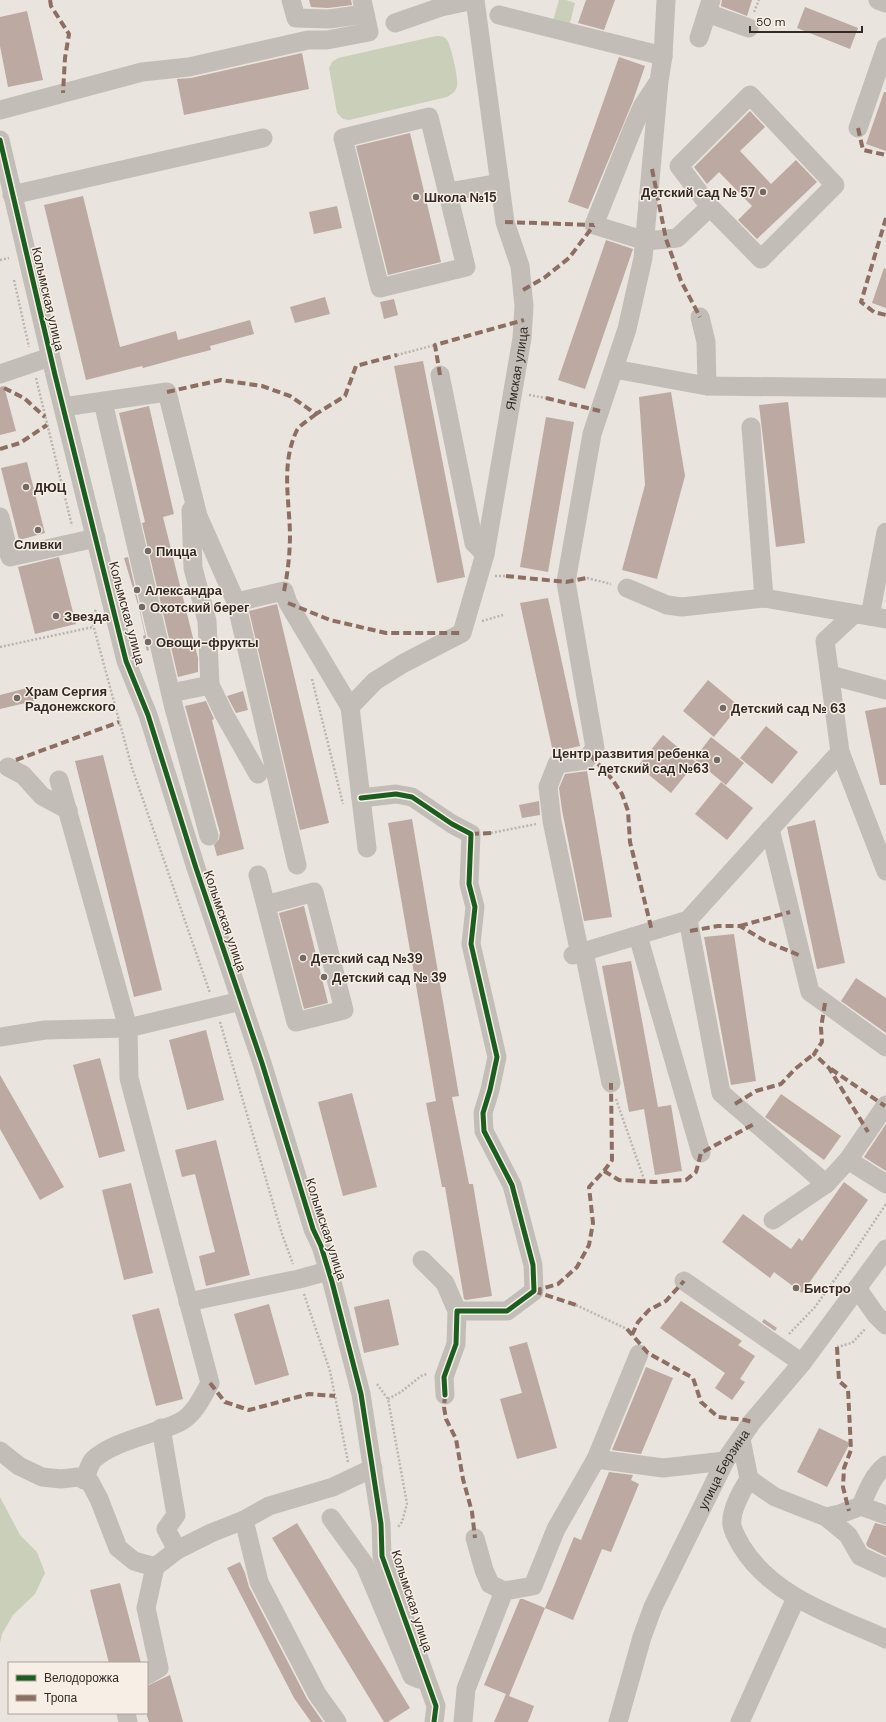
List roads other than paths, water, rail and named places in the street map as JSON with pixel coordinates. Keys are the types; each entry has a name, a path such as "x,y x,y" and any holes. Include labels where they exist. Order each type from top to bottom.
{"street":[{"path":"0,110 142,72 190,68 308,40 327,40 369,32 364,7 329,19 296,18 291,0"},
{"path":"395,23 450,2 474,0"},
{"name":"Ямская улица","path":"350,707 375,681 462,633 485,554 524,320 524,306 520,266 505,222 474,0"},
{"path":"611,1083 579,954 552,821 548,787 557,764 586,760 595,748 566,582 592,434 630,318 644,258 659,81 663,56 666,0"},
{"path":"878,0 886,3"},
{"path":"481,44 504,7 663,56"},
{"path":"699,38 709,7 749,28"},
{"path":"858,128 886,47"},
{"path":"659,81 642,107 594,224 646,241 677,238 710,207"},
{"path":"750,95 835,185 761,259 710,207 679,166 750,95"},
{"path":"429,117 448,192 466,267 380,288 343,138 429,117"},
{"path":"12,195 263,138"},
{"name":"Колымская улица","path":"0,140 63,408 87,540 126,661 148,715 196,868 264,1070 313,1229 328,1271 341,1315 360,1394 382,1524 382,1556 428,1683 435,1714"},
{"path":"448,192 500,183"},
{"path":"700,317 706,342 707,386"},
{"path":"0,374 50,357"},
{"path":"614,369 707,386 886,388"},
{"path":"440,374 474,543 485,554"},
{"path":"63,408 167,392 198,516 236,602 297,865"},
{"path":"103,402 171,692 209,836"},
{"path":"751,427 764,598"},
{"path":"190,484 193,568 207,621 210,685 224,714 258,774"},
{"path":"0,517 10,557 87,540"},
{"path":"870,616 886,532"},
{"path":"627,588 667,605 682,608 764,598 870,616"},
{"path":"236,602 284,591 288,603 350,707 367,848"},
{"path":"870,616 825,640 840,752 886,871"},
{"path":"830,675 886,690"},
{"path":"171,692 210,685"},
{"path":"579,954 688,920 840,752"},
{"path":"8,767 23,775 42,796 68,810"},
{"path":"59,780 128,1028 129,1078 210,1383 199,1404 181,1421 106,1451 93,1461 84,1480"},
{"path":"361,798 396,794 412,797 452,824 471,834 469,884 475,907 471,944 497,1057 490,1090 483,1113 484,1131 512,1185 534,1265 534,1290 507,1311 457,1311"},
{"path":"770,829 810,992 886,1047"},
{"path":"258,875 296,1022 344,1010 314,892 266,905"},
{"path":"688,920 721,1092 826,1184"},
{"path":"638,936 701,1153"},
{"path":"0,1036 46,1030 128,1028 241,1001"},
{"path":"773,1220 826,1184 848,1160 886,1105"},
{"path":"848,1160 886,1184"},
{"name":"улица Берзина","path":"618,1722 652,1607 725,1461 752,1422 802,1363 886,1249"},
{"path":"422,1260 445,1283 457,1311 456,1344 444,1377 445,1395"},
{"path":"188,1302 299,1279 328,1271"},
{"path":"684,1282 802,1363"},
{"path":"857,1288 876,1315 886,1325"},
{"path":"475,1538 484,1570 490,1584 504,1591 533,1586 556,1529 596,1459 639,1354"},
{"path":"161,1428 176,1515 166,1529 177,1550"},
{"path":"741,1439 749,1479 734,1510 732,1524 735,1536 746,1554 765,1574 796,1598 886,1639"},
{"path":"0,1451 20,1466 42,1477 61,1479 78,1477 90,1482 99,1498 118,1548 134,1561 155,1567"},
{"path":"596,1459 663,1468 725,1461"},
{"path":"861,1506 868,1489 880,1469 886,1465"},
{"path":"148,1674 159,1668 146,1608 155,1567 177,1550 211,1533 244,1520 269,1506 333,1486 373,1468"},
{"path":"749,1479 775,1497 826,1517 848,1535 860,1556 886,1568"},
{"path":"826,1517 840,1514 861,1506 886,1515"},
{"path":"331,1518 365,1565 412,1676 428,1683"},
{"path":"244,1520 259,1582 316,1694 337,1722"},
{"path":"463,1722 466,1689 504,1591"},
{"path":"740,1722 796,1598"}],"place":[{"name":"Детский сад № 57","path":"763,192"},
{"name":"Школа №15","path":"416,197"},
{"name":"ДЮЦ","path":"26,487"},
{"name":"Сливки","path":"38,530"},
{"name":"Пицца","path":"148,551"},
{"name":"Александра","path":"137,590"},
{"name":"Охотский берег","path":"142,607"},
{"name":"Звезда","path":"56,616"},
{"name":"Овощи-фрукты","path":"148,642"},
{"name":"Храм Сергия Радонежского","path":"17,698"},
{"name":"Детский сад № 63","path":"723,708"},
{"name":"Центр развития ребенка - детский сад №63","path":"717,760"},
{"name":"Детский сад №39","path":"303,958"},
{"name":"Детский сад № 39","path":"324,977"},
{"name":"Бистро","path":"796,1288"}]}
